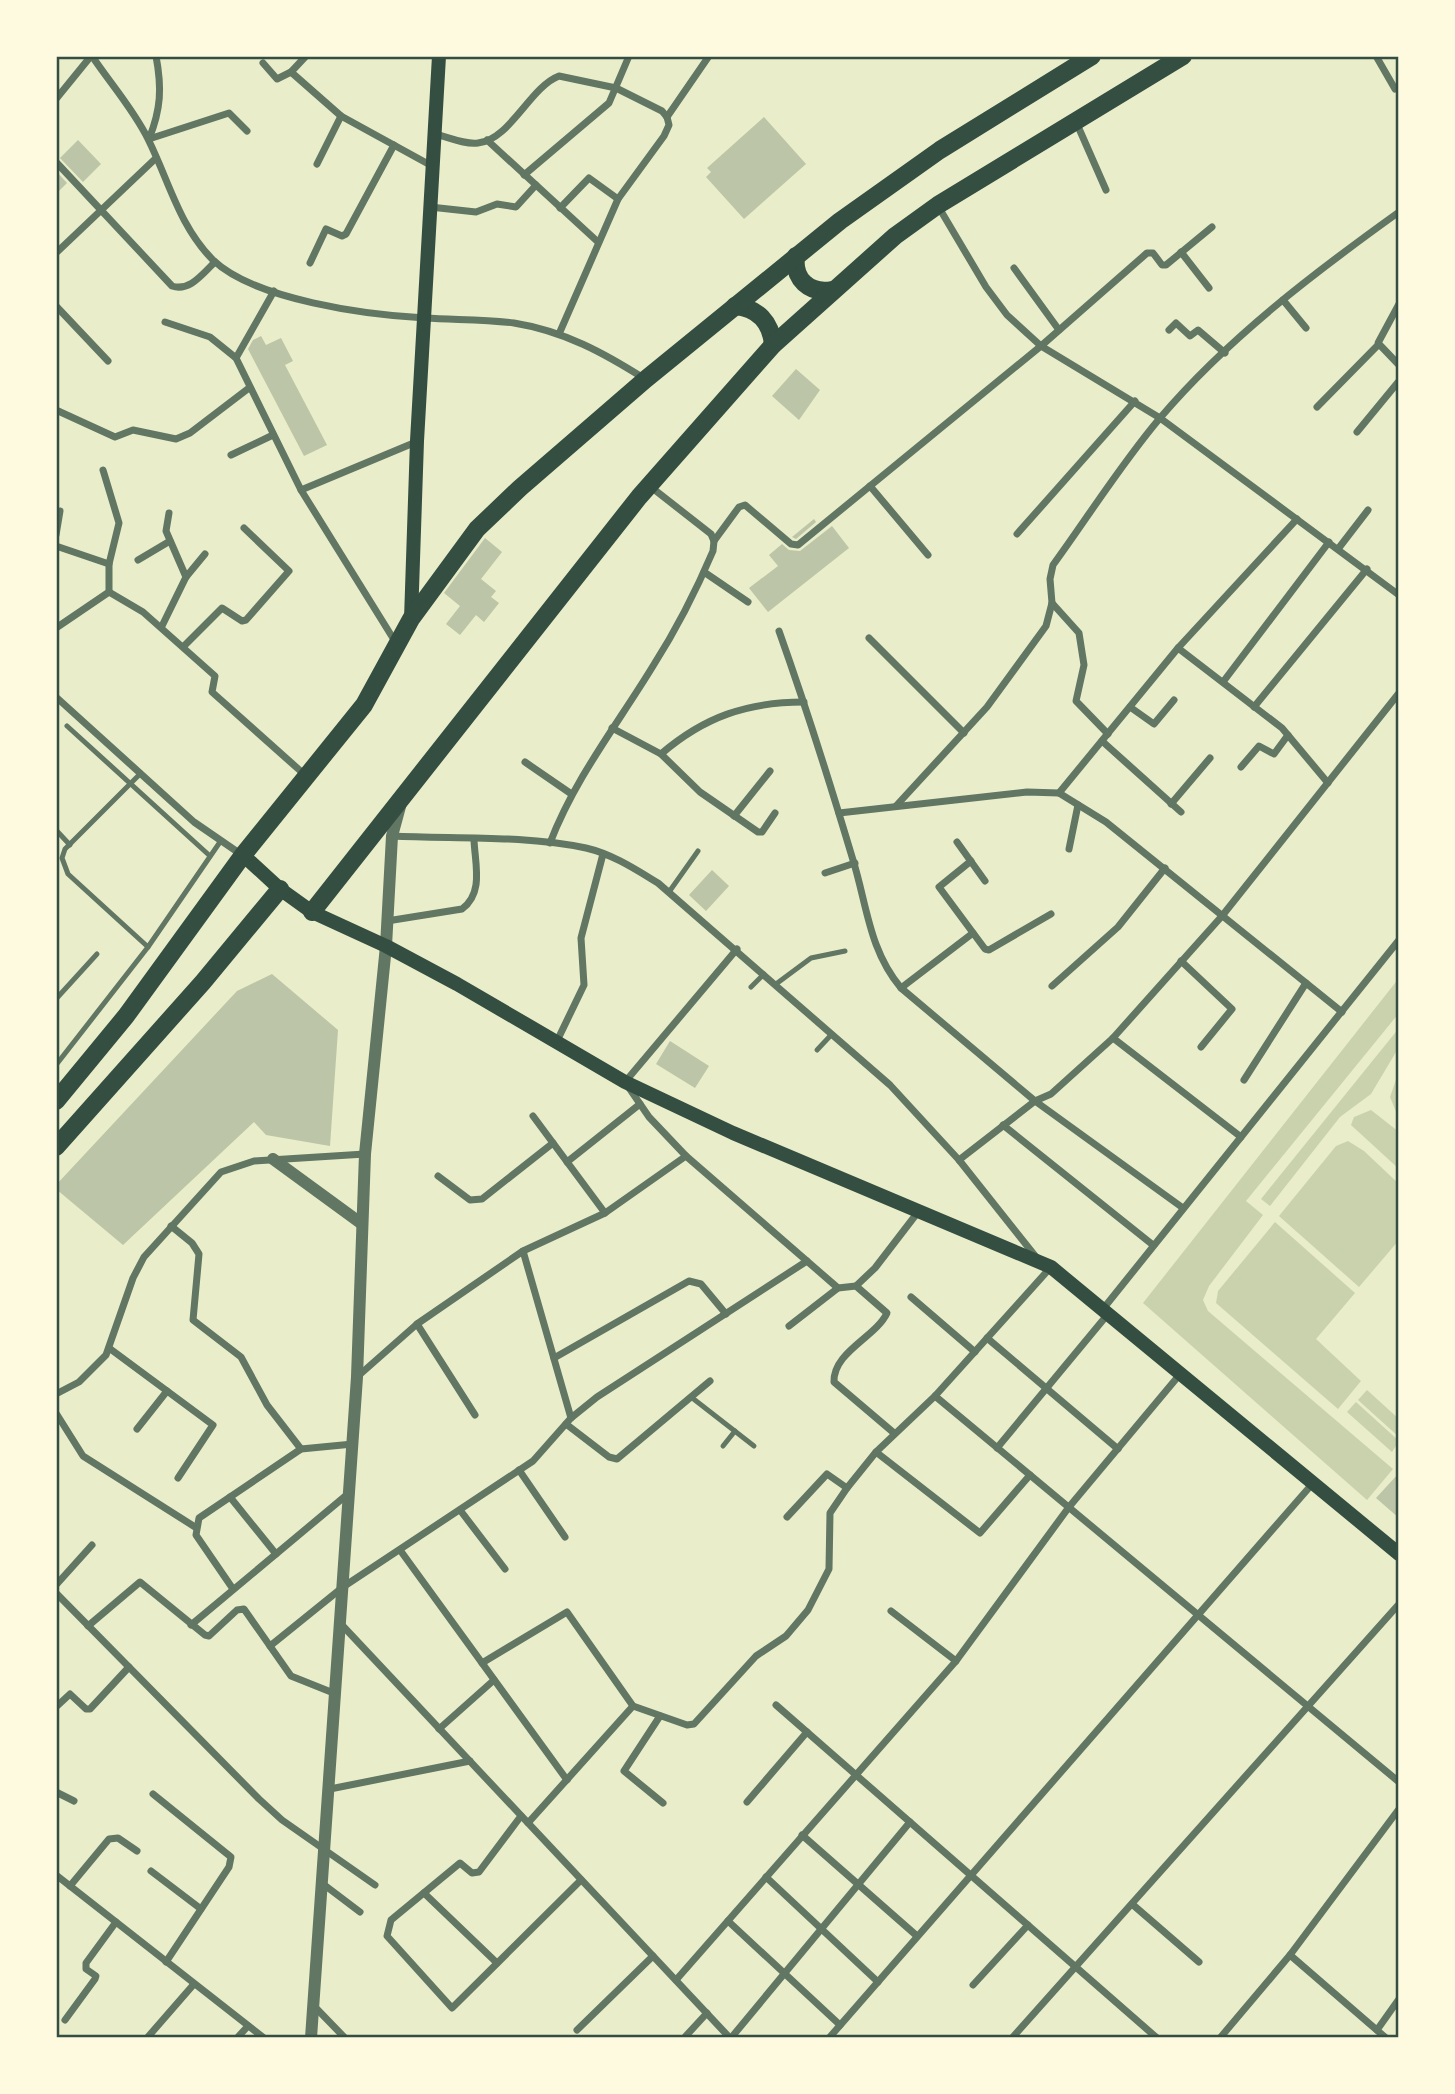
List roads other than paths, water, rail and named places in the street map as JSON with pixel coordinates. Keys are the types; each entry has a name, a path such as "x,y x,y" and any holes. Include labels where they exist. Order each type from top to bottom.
{"main road":[{"path":"411,619 417,441 439,56"},
{"path":"56,1101 126,1016 243,855 308,778 364,705 411,619 477,529 520,488 646,379 796,256 893,181 1092,56"},
{"path":"312,912 649,485 773,345 895,236 938,205 1183,56"},
{"path":"796,256 797,273 801,281 815,290 832,290"},
{"path":"735,306 746,307 763,317 772,334 773,345"},
{"path":"243,855 280,889 312,912 386,946 625,1082 733,1133 1045,1263 1315,1481 1399,1554"},
{"path":"56,1147 203,982 280,889"}],"street":[{"path":"56,99 91,56 149,139 155,159 195,240 215,262 241,279 318,305 424,318 505,322 559,334 597,349 646,379"},
{"path":"149,139 160,103 161,84 156,56"},
{"path":"262,63 277,79 291,72 306,56"},
{"path":"524,175 609,103 629,56"},
{"path":"667,117 709,56"},
{"path":"1376,56 1395,89"},
{"path":"291,72 300,83 341,116 433,166"},
{"path":"435,134 478,144 486,141 522,110 551,79 567,76 616,88 662,111 667,117 668,125 664,136 618,199 559,334"},
{"path":"149,139 229,113 247,131"},
{"path":"317,164 341,116"},
{"path":"1075,120 1106,190"},
{"path":"486,141 598,242"},
{"path":"310,264 326,229 342,236 346,234 394,145"},
{"path":"56,253 155,159"},
{"path":"56,162 172,286 183,288 190,285 215,262"},
{"path":"561,208 589,178 618,199"},
{"path":"430,207 476,212 497,204 516,207 536,186"},
{"path":"938,205 986,288 1007,315 1041,346 1160,418 1367,569 1399,596"},
{"path":"896,806 964,733 1011,677 1039,636 1052,603 1050,579 1053,565 1160,418 1283,300 1399,212"},
{"path":"550,843 570,793 660,655 704,572 714,541 739,507 745,505 791,544 798,545 1041,346 1147,253 1153,253 1164,266 1212,227"},
{"path":"1181,252 1209,288"},
{"path":"1014,268 1059,330"},
{"path":"236,358 274,291"},
{"path":"1283,300 1306,328"},
{"path":"1317,407 1378,345 1399,304"},
{"path":"56,306 108,361"},
{"path":"164,322 210,337 236,358 301,490 398,646"},
{"path":"1169,330 1176,323 1189,335 1198,330 1225,353"},
{"path":"1378,345 1399,365"},
{"path":"1357,432 1399,381"},
{"path":"56,410 115,437 133,430 176,439 190,433 249,388"},
{"path":"1017,534 1135,401"},
{"path":"231,455 273,435"},
{"path":"301,490 417,441"},
{"path":"103,470 118,523 109,564 109,593"},
{"path":"649,485 711,534 714,541"},
{"path":"870,486 928,555"},
{"path":"1338,548 1367,510"},
{"path":"56,535 60,511"},
{"path":"169,513 165,527 186,577"},
{"path":"1059,793 1178,648 1297,519"},
{"path":"184,646 222,608 242,621 246,620 289,569 244,528"},
{"path":"138,561 170,541"},
{"path":"1223,682 1329,542"},
{"path":"56,546 109,564"},
{"path":"162,626 186,577 205,554"},
{"path":"1254,707 1367,569"},
{"path":"704,572 748,602"},
{"path":"109,593 162,626 184,646 215,676 212,692 308,778"},
{"path":"56,628 109,593"},
{"path":"1052,603 1079,633 1084,665 1077,703 1105,738 1181,812"},
{"path":"779,631 855,863 879,956 901,988 1035,1101 1183,1208"},
{"path":"869,638 964,733"},
{"path":"1178,648 1288,735 1328,783"},
{"path":"959,1160 1035,1101 1065,1083 1113,1038 1222,916 1399,693"},
{"path":"56,697 220,842 243,855"},
{"path":"1130,707 1154,724 1174,700"},
{"path":"661,754 684,735 711,719 741,708 773,702 804,702"},
{"path":"612,728 661,754 701,792 760,832 775,813"},
{"path":"1241,767 1259,746 1275,754 1288,735"},
{"path":"1171,804 1210,758"},
{"path":"525,762 570,793"},
{"path":"734,816 770,771"},
{"path":"839,813 1027,792 1059,793 1165,868 1342,1012"},
{"path":"311,2038 357,1377 365,1154 386,946 392,836 401,802"},
{"path":"1069,849 1078,805"},
{"path":"392,836 550,843 603,854 624,863 669,892 890,1085 959,1160 1045,1263 975,1352 935,1396 894,1433 846,1488 830,1513 827,1577 801,1620 786,1636 756,1656 694,1724 687,1725 632,1706 567,1612 482,1663"},
{"path":"387,921 462,909 471,902 476,885 474,840"},
{"path":"957,842 985,881"},
{"path":"557,1041 584,985 581,938 603,854"},
{"path":"971,861 939,887 985,949 989,950 1051,915"},
{"path":"825,873 855,863"},
{"path":"1052,986 1118,927 1165,868"},
{"path":"901,988 973,933"},
{"path":"997,1448 1106,1311 1153,1245 1399,940"},
{"path":"737,949 625,1082 640,1104 686,1156 838,1287"},
{"path":"1181,961 1232,1009 1200,1047"},
{"path":"1244,1080 1306,983"},
{"path":"1113,1038 1241,1137"},
{"path":"567,1162 640,1104"},
{"path":"533,1116 605,1213"},
{"path":"1003,1125 1153,1245"},
{"path":"438,1176 470,1200 482,1199 553,1143"},
{"path":"56,1394 79,1382 98,1366 109,1348 133,1278 144,1258 221,1172 235,1165 273,1159 365,1154"},
{"path":"357,1377 417,1324 523,1251 605,1213 686,1156"},
{"path":"273,1159 362,1224"},
{"path":"789,1326 838,1287 856,1286 875,1268 918,1212"},
{"path":"171,1226 192,1243 198,1254 193,1320 241,1357 267,1405 301,1449"},
{"path":"523,1251 554,1358 568,1421 610,1457 617,1459 710,1381"},
{"path":"270,1646 343,1587 519,1470 545,1450 568,1421 597,1398 807,1261"},
{"path":"554,1358 689,1281 701,1284 726,1314"},
{"path":"856,1286 887,1313 844,1359 834,1375 838,1387 894,1433"},
{"path":"911,1297 975,1352"},
{"path":"417,1324 475,1415"},
{"path":"987,1338 1118,1449"},
{"path":"109,1348 212,1425 178,1478"},
{"path":"676,1980 956,1661 1069,1507 1182,1373"},
{"path":"137,1430 167,1391"},
{"path":"935,1396 1399,1782"},
{"path":"56,1413 83,1456 195,1527"},
{"path":"233,1589 196,1535 195,1527 199,1518 301,1449 352,1444"},
{"path":"876,1452 980,1533 1030,1475"},
{"path":"519,1470 565,1537"},
{"path":"788,1517 827,1474 846,1488"},
{"path":"830,2038 1315,1481"},
{"path":"191,1625 349,1492"},
{"path":"230,1497 276,1554"},
{"path":"460,1510 505,1569"},
{"path":"56,1585 92,1545"},
{"path":"400,1550 567,1780"},
{"path":"88,1626 140,1582 191,1625 209,1636 237,1610 244,1609 291,1676 336,1694"},
{"path":"56,1593 259,1799 282,1820 374,1885"},
{"path":"1012,2038 1399,1604"},
{"path":"891,1611 956,1661"},
{"path":"341,1624 731,2038 910,1822"},
{"path":"56,1707 70,1695 88,1710 129,1667"},
{"path":"439,1729 495,1680"},
{"path":"776,1705 1157,2038"},
{"path":"528,1823 632,1706"},
{"path":"660,1716 624,1771 663,1803"},
{"path":"747,1802 807,1732"},
{"path":"330,1789 470,1761"},
{"path":"56,1792 74,1801"},
{"path":"153,1794 229,1853 229,1867 166,1962"},
{"path":"1220,2038 1290,1955 1399,1809"},
{"path":"522,1816 479,1872 472,1873 460,1863 391,1920 387,1936 452,2008 581,1880"},
{"path":"802,1835 917,1936"},
{"path":"70,1886 109,1839 118,1838 137,1851"},
{"path":"151,1871 201,1909"},
{"path":"56,1875 264,2038"},
{"path":"766,1877 878,1982"},
{"path":"323,1884 360,1912"},
{"path":"424,1893 497,1963"},
{"path":"1132,1904 1199,1962"},
{"path":"728,1921 840,2025"},
{"path":"65,2020 95,1979 86,1963 116,1922"},
{"path":"973,1985 1028,1925"},
{"path":"1290,1955 1386,2038"},
{"path":"577,2030 653,1956"},
{"path":"147,2038 194,1984"},
{"path":"1377,2030 1399,1998"},
{"path":"313,2006 345,2038"},
{"path":"684,2038 707,2013"},
{"path":"237,2038 248,2026"}],"lane":[{"path":"67,726 210,856"},
{"path":"141,773 70,845 62,858 68,874 148,947"},
{"path":"56,830 70,845"},
{"path":"56,1065 148,947 220,842"},
{"path":"669,892 698,851"},
{"path":"776,984 811,958 845,951"},
{"path":"56,999 97,954"},
{"path":"751,988 764,974"},
{"path":"817,1050 832,1034"},
{"path":"691,1397 754,1446"},
{"path":"723,1446 735,1431"}]}
